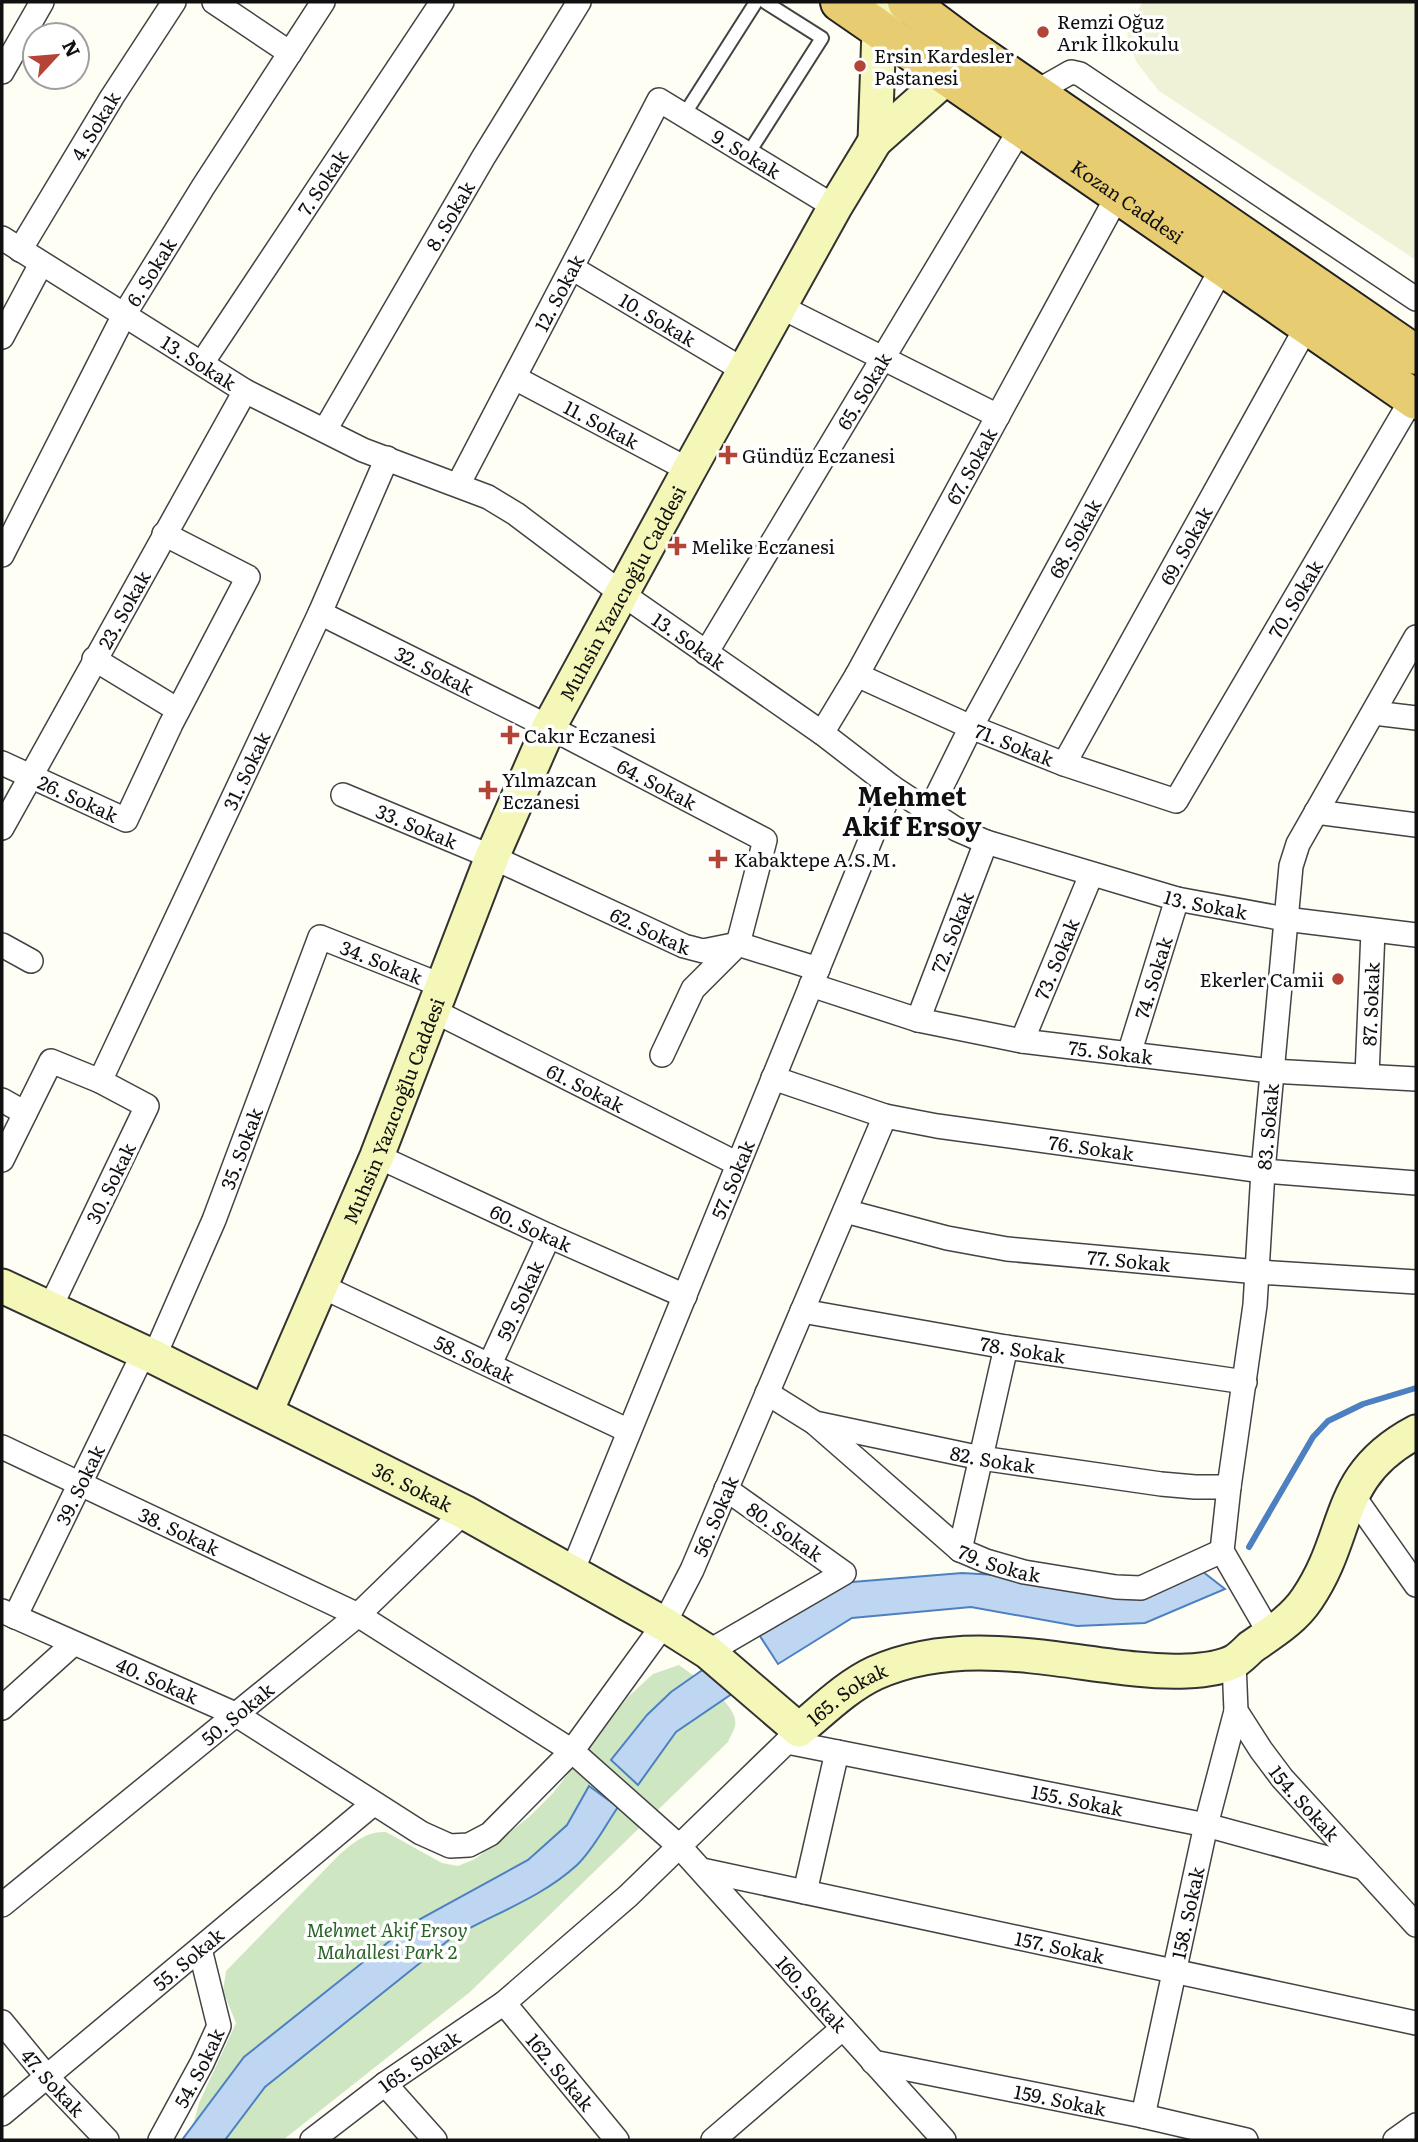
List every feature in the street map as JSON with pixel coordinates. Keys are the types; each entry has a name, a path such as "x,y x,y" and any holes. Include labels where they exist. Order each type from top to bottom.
{"highway":[{"name":"Kozan Caddesi","path":"840,2 886,16 957,62 1034,93 1416,355"},
{"name":"Kozan Caddesi","path":"907,2 957,62 1021,128 1414,398"}],"main road":[{"path":"875,141 886,16"},
{"path":"875,141 957,62"},
{"name":"Muhsin Yazıcıoğlu Caddesi","path":"266,1412 377,1156 492,857 549,727 835,208 875,141"},
{"name":"36. Sokak","path":"2,1286 149,1354 464,1511 664,1624 708,1651 793,1736"},
{"name":"165. Sokak","path":"793,1736 852,1687 876,1673 952,1653 1020,1655 1166,1672 1202,1669 1234,1662 1293,1616 1306,1601 1319,1579 1352,1494 1365,1472 1398,1441 1416,1432"}],"street":[{"path":"2,72 42,2"},
{"name":"4. Sokak","path":"11,244 174,2"},
{"path":"214,2 290,52"},
{"name":"6. Sokak","path":"2,555 124,315 323,2"},
{"name":"7. Sokak","path":"202,363 442,2"},
{"name":"8. Sokak","path":"325,430 483,158 579,2"},
{"path":"1034,93 1071,72 1080,74 1416,299"},
{"name":"9. Sokak","path":"659,100 835,208"},
{"name":"12. Sokak","path":"458,485 659,100"},
{"name":"65. Sokak","path":"706,653 1021,128"},
{"name":"67. Sokak","path":"822,733 857,674 1118,194"},
{"name":"13. Sokak","path":"11,244 245,391 363,450 488,497 516,514 621,593 956,830 1091,875 1177,899 1285,919 1416,935"},
{"path":"2,337 41,264"},
{"name":"68. Sokak","path":"929,812 971,727 1223,266"},
{"name":"10. Sokak","path":"572,268 745,371"},
{"path":"781,307 998,415"},
{"name":"69. Sokak","path":"1064,764 1307,326"},
{"name":"11. Sokak","path":"516,378 689,471"},
{"name":"23. Sokak","path":"2,828 245,391"},
{"name":"70. Sokak","path":"1177,801 1414,398"},
{"name":"31. Sokak","path":"100,1081 320,613 387,458"},
{"path":"94,659 178,710 248,577 164,534"},
{"name":"32. Sokak","path":"320,613 549,727"},
{"name":"83. Sokak","path":"1222,1551 1258,1272 1271,1071 1291,866 1298,844 1416,637"},
{"name":"71. Sokak","path":"857,674 971,727 1064,764 1177,801"},
{"name":"26. Sokak","path":"2,764 126,820 178,710"},
{"path":"1374,713 1416,718"},
{"name":"64. Sokak","path":"549,727 765,840 738,944"},
{"name":"57. Sokak","path":"572,1572 892,787"},
{"name":"33. Sokak","path":"344,795 492,857"},
{"path":"1316,812 1416,825"},
{"name":"72. Sokak","path":"918,1020 986,842"},
{"name":"62. Sokak","path":"492,857 684,946 703,951 738,944 814,977"},
{"name":"73. Sokak","path":"1023,1041 1091,875"},
{"name":"74. Sokak","path":"1129,1054 1177,899"},
{"name":"87. Sokak","path":"1367,1076 1373,931"},
{"name":"34. Sokak","path":"320,937 439,999"},
{"name":"35. Sokak","path":"149,1354 214,1220 320,937"},
{"path":"662,1055 693,989 738,944"},
{"path":"2,945 31,961"},
{"name":"75. Sokak","path":"814,977 918,1020 1023,1041 1271,1071 1416,1079"},
{"name":"61. Sokak","path":"439,999 738,1164"},
{"path":"2,1160 51,1061 100,1081"},
{"name":"76. Sokak","path":"773,1078 885,1116 936,1126 1263,1171 1416,1183"},
{"name":"30. Sokak","path":"50,1308 147,1106 100,1081"},
{"path":"2,1100 25,1113"},
{"name":"56. Sokak","path":"450,1846 469,1845 490,1834 572,1751 664,1624 692,1570 885,1116"},
{"name":"60. Sokak","path":"377,1156 684,1296"},
{"name":"77. Sokak","path":"845,1210 947,1238 1007,1249 1258,1272 1416,1282"},
{"name":"59. Sokak","path":"490,1364 548,1236"},
{"name":"58. Sokak","path":"321,1286 629,1430"},
{"name":"78. Sokak","path":"802,1311 1006,1348 1245,1382"},
{"path":"960,1550 1006,1348"},
{"name":"39. Sokak","path":"8,1614 149,1354"},
{"name":"82. Sokak","path":"767,1393 815,1423 981,1458 1195,1487 1229,1487"},
{"name":"79. Sokak","path":"815,1423 960,1550 986,1562 1024,1572 1116,1587 1141,1588 1222,1551"},
{"name":"38. Sokak","path":"2,1447 358,1615 572,1751"},
{"name":"80. Sokak","path":"708,1651 844,1573 726,1489"},
{"path":"1352,1494 1416,1585"},
{"name":"50. Sokak","path":"2,1905 358,1615 464,1511"},
{"path":"1222,1551 1270,1634"},
{"name":"40. Sokak","path":"8,1614 235,1714 373,1804 421,1833 450,1846"},
{"path":"2,1708 73,1644"},
{"path":"1234,1662 1236,1712"},
{"name":"158. Sokak","path":"1143,2116 1206,1825 1236,1712"},
{"name":"154. Sokak","path":"1236,1712 1282,1778 1416,1925"},
{"name":"155. Sokak","path":"793,1736 837,1752 1206,1825 1364,1868"},
{"name":"165. Sokak","path":"312,2140 385,2084 504,2003 628,1896 793,1736"},
{"name":"160. Sokak","path":"572,1751 680,1847 702,1870 944,2140"},
{"path":"806,1892 837,1752"},
{"name":"55. Sokak","path":"2,2114 373,1804"},
{"name":"157. Sokak","path":"702,1870 1416,2023"},
{"name":"54. Sokak","path":"160,2140 219,2026 200,1949"},
{"name":"162. Sokak","path":"504,2003 617,2140"},
{"name":"47. Sokak","path":"2,2022 48,2078 107,2140"},
{"path":"713,2140 843,2028"},
{"name":"159. Sokak","path":"873,2062 1143,2116 1173,2132 1246,2140"},
{"path":"385,2084 435,2140"}],"lane":[{"path":"684,115 756,2"},
{"path":"748,154 822,38 765,2"}],"green space":[{"path":"1143,2 1416,2 1416,260 1159,91 1137,63 1128,41 1127,28"},
{"name":"Mehmet Akif Ersoy Mahallesi Park 2","path":"679,1665 714,1692 730,1709 735,1718 735,1726 728,1742 470,1992 283,2140 189,2140 199,2103 236,2023 223,1991 226,1971 339,1855 366,1836 386,1832 442,1863 458,1866 475,1859 529,1817 553,1793 628,1697 653,1674"}],"water":[{"path":"1198,1568 1225,1589 1145,1623 1077,1626 971,1607 852,1618 778,1664 758,1633 840,1583 962,1573 997,1575 1062,1588"},
{"path":"711,1664 736,1691 676,1732 638,1785 611,1760 647,1715 671,1692"},
{"path":"589,1786 618,1807 594,1845 577,1865 532,1897 450,1939 265,2087 225,2140 182,2140 244,2057 411,1924 528,1860 567,1825"}],"waterway":[{"path":"1249,1547 1313,1437 1328,1421 1363,1404 1416,1388"}],"place":[{"name":"Remzi Oğuz Arık İlkokulu","path":"1043,32"},
{"name":"Ersin Kardesler Pastanesi","path":"860,66"},
{"name":"Gündüz Eczanesi","path":"728,455"},
{"name":"Melike Eczanesi","path":"677,546"},
{"name":"Cakır Eczanesi","path":"510,735"},
{"name":"Yılmazcan Eczanesi","path":"488,790"},
{"name":"Kabaktepe A.S.M.","path":"718,859"},
{"name":"Ekerler Camii","path":"1338,979"}],"district":[{"name":"Mehmet Akif Ersoy","path":"912,809"}]}
